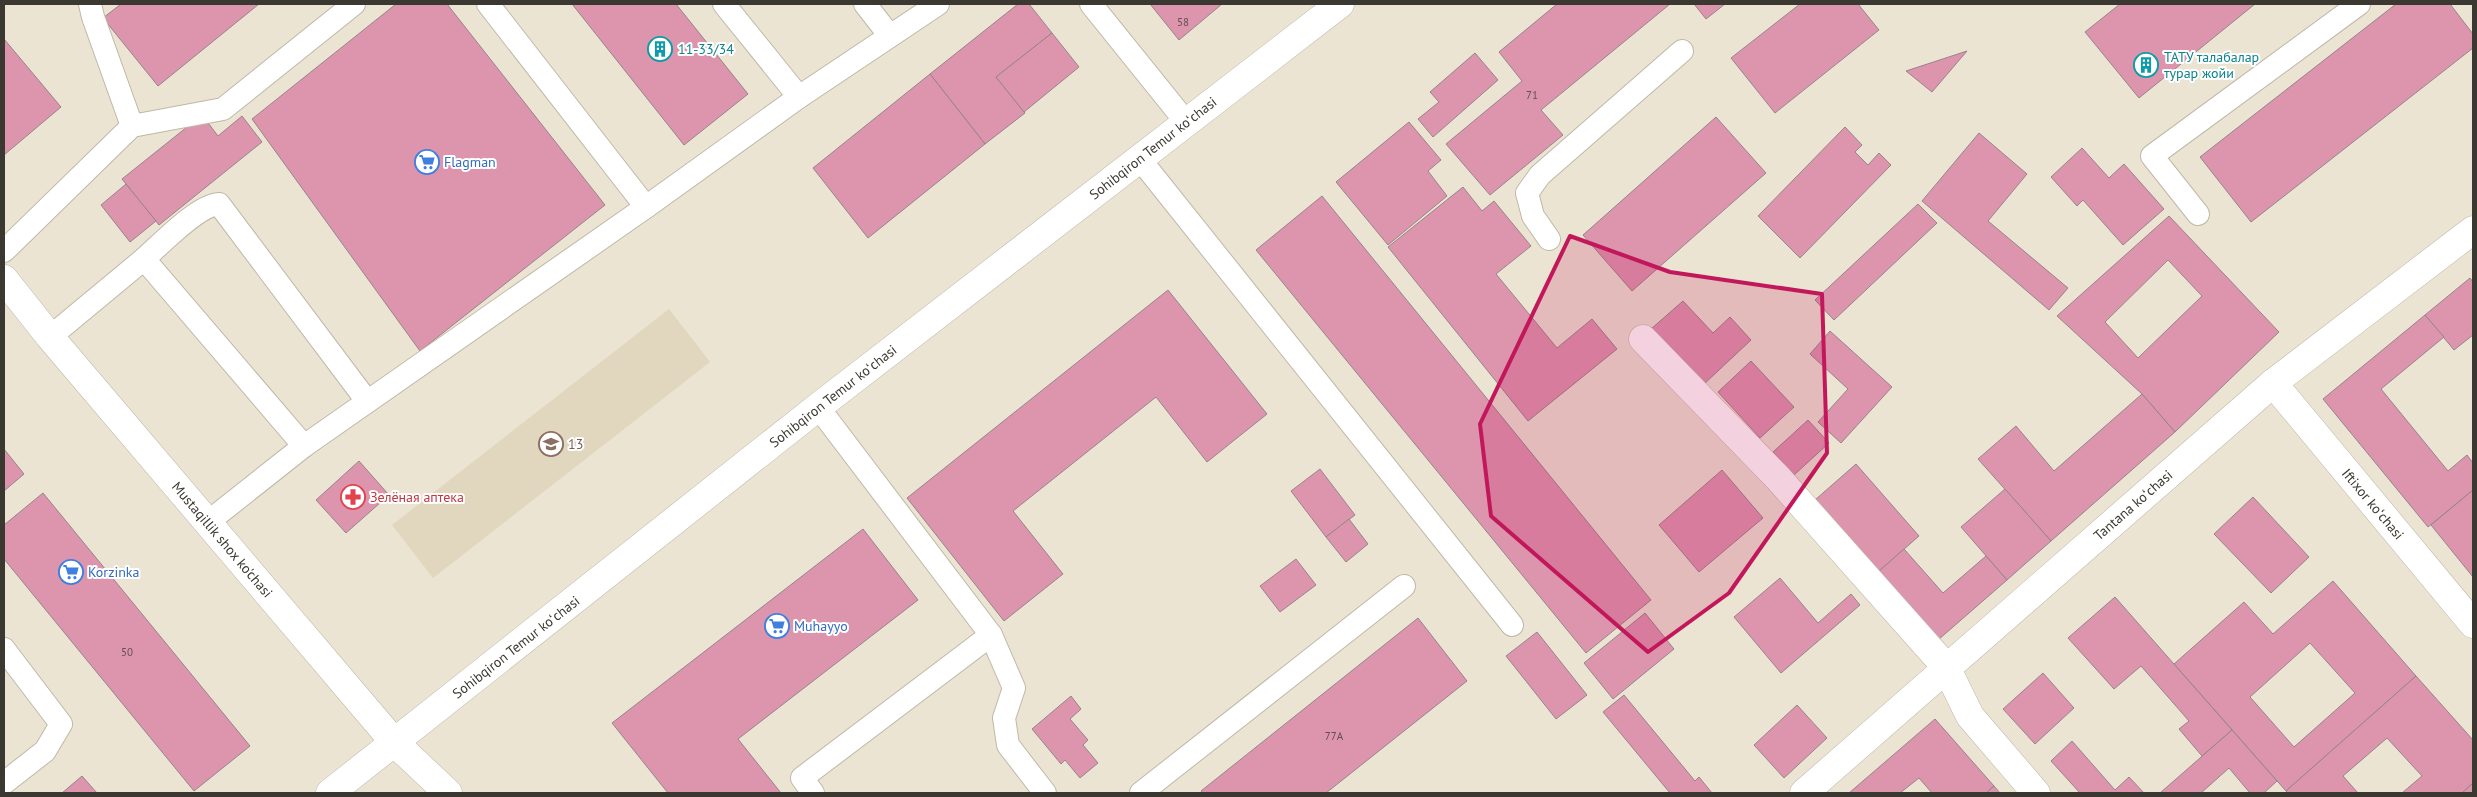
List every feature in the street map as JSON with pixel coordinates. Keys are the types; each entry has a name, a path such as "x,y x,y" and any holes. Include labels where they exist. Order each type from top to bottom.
{"main road":[{"name":"Sohibqiron Temur koʻchasi","path":"330,793 818,407 1340,4"},
{"name":"Tantana koʻchasi","path":"1804,793 2273,383 2473,230"},
{"name":"Mustaqillik shox ko'chasi","path":"4,279 50,337 395,743 448,793"},
{"path":"1643,339 1778,478 1946,667 1970,716 2036,793"},
{"name":"Iftixor koʻchasi","path":"2273,383 2473,624"}],"lane":[{"path":"90,4 132,126"},
{"path":"4,251 132,126 223,109 354,4"},
{"path":"488,4 646,207"},
{"path":"724,4 799,97"},
{"path":"866,4 890,36"},
{"path":"208,522 304,446 367,401 646,207 799,97 938,4"},
{"path":"1091,4 1186,122"},
{"path":"2198,214 2152,156 2359,4"},
{"path":"1549,239 1533,216 1527,193 1540,175 1682,51"},
{"path":"1139,158 1512,625"},
{"path":"50,337 200,211 211,204 219,204 367,401"},
{"path":"144,259 304,446"},
{"path":"818,407 991,636 1014,688 1004,718 1008,745 1045,793"},
{"path":"1141,793 1404,586"},
{"path":"814,793 802,778 991,636"},
{"path":"4,649 61,724 45,751 4,783"}],"highlighted area":[{"path":"1570,236 1670,272 1822,294 1827,453 1729,593 1648,652 1491,516 1480,424"}],"shaded area":[{"name":"13","path":"669,309 710,362 433,578 392,525"}],"building":[{"path":"121,4 259,4 158,86 103,18"},
{"name":"Flagman","path":"396,4 447,4 605,205 420,351 252,119"},
{"name":"11-33/34","path":"572,4 676,4 748,94 684,145"},
{"path":"1018,4 1029,4 1052,33 996,77 1025,113 985,144 930,74"},
{"path":"1150,4 1222,4 1179,40"},
{"path":"1557,4 1670,4 1541,110 1563,135 1490,195 1446,144 1522,81 1499,52"},
{"path":"1694,4 1725,4 1706,19"},
{"path":"1800,4 1858,4 1879,30 1775,113 1731,58"},
{"name":"ТАТУ талабалар турар жойи","path":"2120,4 2255,4 2139,98 2085,32"},
{"path":"2396,4 2450,4 2473,34 2473,48 2251,222 2200,157"},
{"path":"1052,33 1079,67 1024,112 996,77"},
{"path":"4,39 61,107 4,155"},
{"path":"1967,51 1932,92 1906,71"},
{"path":"1475,53 1498,80 1433,137 1418,119 1439,102 1430,92"},
{"path":"930,74 985,144 868,238 813,168"},
{"path":"202,115 218,136 242,116 262,142 159,225 122,179"},
{"path":"1716,117 1766,173 1632,291 1583,235"},
{"path":"1409,122 1441,160 1428,171 1447,196 1388,245 1336,182"},
{"path":"1845,127 1862,145 1855,152 1868,165 1879,153 1891,165 1800,258 1758,216"},
{"path":"1979,133 2027,174 1988,221 2068,288 2049,310 1922,201"},
{"path":"2082,148 2109,178 2124,164 2164,209 2123,245 2083,200 2077,206 2051,177"},
{"path":"126,184 156,221 130,242 101,205"},
{"path":"1463,187 1482,211 1494,201 1531,246 1496,274 1557,348 1592,319 1617,349 1528,421 1388,247"},
{"path":"1322,196 1651,600 1586,653 1256,250"},
{"path":"1918,204 1937,223 1834,320 1815,300"},
{"path":"2169,216 2279,332 2175,432 2142,394 2057,316","holes":["2168,260 2202,296 2138,358 2105,322"]},
{"path":"2470,278 2473,282 2473,335 2454,350 2425,315"},
{"path":"1168,290 1267,414 1207,462 1156,397 1013,511 1063,574 1004,621 907,498"},
{"path":"1683,301 1713,333 1730,317 1751,340 1703,385 1651,329"},
{"path":"2425,315 2444,337 2381,389 2448,471 2467,455 2473,463 2473,490 2428,527 2323,399"},
{"path":"1830,331 1892,387 1841,443 1818,422 1848,389 1810,354"},
{"path":"1751,361 1794,407 1760,438 1718,392"},
{"path":"2142,394 2175,432 2051,541 1978,459 2016,426 2054,471"},
{"path":"1808,420 1829,443 1794,475 1773,452"},
{"path":"4,449 24,474 4,491"},
{"name":"Зелёная аптека","path":"359,461 389,495 346,533 316,500"},
{"path":"1856,464 1919,536 1878,572 1815,500"},
{"path":"1320,469 1355,515 1326,537 1291,491"},
{"path":"1722,470 1763,518 1699,572 1659,525"},
{"path":"2005,489 2051,541 2007,580 1961,527"},
{"path":"2473,490 2473,577 2431,525"},
{"path":"43,493 250,746 194,791 4,559 4,525"},
{"path":"2253,497 2309,557 2271,593 2214,534"},
{"path":"1349,519 1368,544 1346,562 1326,537"},
{"path":"863,529 918,600 738,739 781,793 668,793 612,723"},
{"path":"1904,549 1943,593 1986,556 2007,580 1938,640 1878,572"},
{"path":"1296,559 1316,585 1280,612 1260,586"},
{"path":"1780,578 1818,623 1851,594 1860,605 1781,673 1734,617"},
{"path":"2333,581 2416,676 2286,791 2174,664 2244,602 2273,634","holes":["2310,643 2355,693 2294,747 2250,697"]},
{"path":"2115,597 2232,730 2202,756 2179,729 2189,721 2141,666 2114,689 2068,638"},
{"path":"1645,613 1674,649 1613,699 1584,663"},
{"path":"1418,618 1467,681 1326,793 1203,793 1201,791"},
{"path":"1537,632 1587,695 1556,719 1506,656"},
{"path":"2043,673 2074,708 2035,744 2003,709"},
{"path":"2416,676 2473,740 2473,783 2462,793 2402,793 2422,776 2387,738 2343,776 2358,793 2288,793 2286,791"},
{"path":"1624,695 1695,781 1699,777 1712,793 1670,793 1603,712"},
{"path":"1071,696 1081,709 1070,719 1088,740 1083,745 1098,763 1080,778 1065,760 1061,764 1032,729"},
{"path":"1797,705 1827,738 1784,778 1754,745"},
{"path":"1935,719 1994,786 1986,793 1932,793 1919,778 1900,793 1849,793"},
{"path":"2232,730 2277,781 2264,793 2250,793 2229,768 2201,793 2160,793"},
{"path":"2072,741 2115,790 2129,777 2144,793 2080,793 2051,761"},
{"path":"82,776 97,793 62,793"},
{"path":"2473,783 2473,793 2462,793"},
{"path":"1994,786 2000,793 1986,793"}],"place":[{"name":"11-33/34","path":"660,49"},
{"name":"ТАТУ талабалар турар жойи","path":"2146,65"},
{"name":"Flagman","path":"427,162"},
{"name":"13","path":"551,444"},
{"name":"Зелёная аптека","path":"353,497"},
{"name":"Korzinka","path":"71,572"},
{"name":"Muhayyo","path":"777,626"}]}
